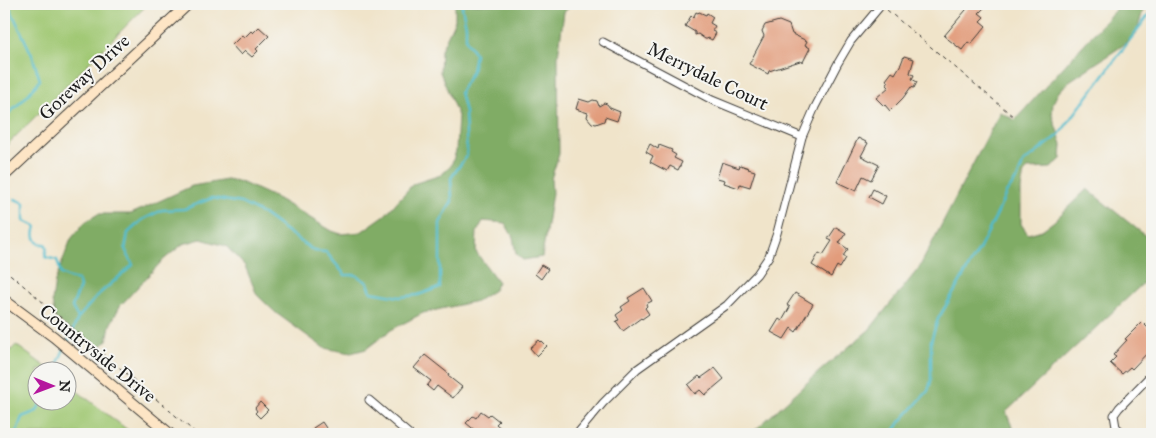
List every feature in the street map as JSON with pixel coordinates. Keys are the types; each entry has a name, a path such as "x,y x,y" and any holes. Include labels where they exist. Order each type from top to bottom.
{"street":[{"name":"Goreway Drive","path":"4,176 188,4"},
{"path":"577,434 604,403 638,369 727,305 757,274 769,256 777,233 802,137 815,107 852,41 881,4"},
{"name":"Merrydale Court","path":"603,42 712,100 802,137"},
{"name":"Countryside Drive","path":"4,300 54,337 170,434"},
{"path":"1124,434 1116,427 1114,415 1152,374"},
{"path":"369,400 409,434"}],"path":[{"path":"881,4 1014,117"},
{"path":"4,269 198,434"}],"green space":[{"path":"4,4 148,4 4,148"},
{"path":"455,4 573,4 564,12 558,56 559,154 551,179 552,193 542,257 523,260 516,254 513,237 505,223 483,221 477,232 476,252 498,282 494,290 477,301 423,313 391,330 366,349 351,353 324,348 276,313 257,295 245,266 226,246 201,239 183,244 162,261 120,306 110,325 107,341 100,347 76,334 55,318 52,301 55,281 71,239 85,222 98,214 131,214 192,186 227,180 243,183 278,199 332,231 341,234 361,232 385,215 413,184 441,175 451,166 456,151 458,116 440,72 441,50 455,20"},
{"path":"1116,4 1145,4 1136,34 1122,46 1068,82 1058,93 1053,103 1052,115 1062,144 1061,159 1051,168 1028,169 1024,173 1021,189 1021,224 1028,234 1042,230 1087,189 1152,241 1152,275 1006,412 1015,434 751,434 822,369 869,330 919,268 1000,112 1015,120 1115,10"},
{"path":"16,345 36,360 28,360 28,410 78,410 78,392 133,434 4,434 4,357"}],"building":[{"path":"971,4 980,4 985,7 979,13 984,17 980,21 986,26 971,44 968,42 962,50 944,36"},
{"path":"696,12 706,15 707,13 713,17 710,23 715,26 712,31 716,33 712,40 705,39 698,34 695,35 695,32 685,26"},
{"path":"779,21 789,25 792,34 807,41 805,45 810,48 803,62 800,61 769,71 768,74 749,64 764,36 762,31 765,25"},
{"path":"259,27 269,36 256,49 258,51 252,57 245,51 241,55 232,45 242,35 244,38 251,31 253,33"},
{"path":"904,56 914,59 910,73 914,75 912,79 917,82 914,88 911,87 890,111 876,98 889,87 886,80 892,72 895,74"},
{"path":"579,99 589,102 597,101 599,106 604,103 607,104 610,108 620,112 617,121 605,117 604,121 596,124 592,123 587,117 588,113 576,109"},
{"path":"858,138 868,143 861,156 879,165 871,180 863,176 856,191 837,182"},
{"path":"650,144 658,149 659,145 672,150 671,152 676,155 674,158 682,162 678,170 670,166 667,171 650,162 653,156 646,152"},
{"path":"722,162 739,168 740,165 755,171 750,187 740,184 739,188 724,183 725,180 717,178"},
{"path":"873,189 886,196 882,204 869,197"},
{"path":"836,227 846,233 839,243 848,249 843,256 846,258 840,268 837,266 831,277 812,265 819,253 823,255 832,241 828,239"},
{"path":"541,265 548,269 541,279 535,274"},
{"path":"644,288 652,301 646,304 645,308 649,314 623,331 616,321 619,320 616,315 623,310 621,307 630,301 628,298"},
{"path":"795,293 813,304 796,332 791,328 784,339 771,332 779,319 782,321 790,307 787,305"},
{"path":"1142,322 1152,332 1152,348 1132,369 1130,367 1122,374 1110,363 1116,357 1113,355 1127,340 1125,339"},
{"path":"539,340 547,346 537,356 530,348"},
{"path":"425,355 462,387 453,398 437,386 433,391 427,386 431,381 414,368"},
{"path":"715,368 724,379 705,395 700,390 695,394 688,385 699,376 701,378"},
{"path":"260,402 268,410 260,418 255,413 257,411 255,408"},
{"path":"481,411 488,416 490,414 499,421 496,424 503,430 499,434 484,434 479,430 477,432 466,423 473,416 476,418"},
{"path":"322,422 330,434 317,434 313,428"}],"waterway":[{"path":"4,118 26,97 40,80 32,55 8,4"},
{"path":"67,344 78,318 99,294 133,265 125,249 128,233 142,220 162,210 184,209 212,198 241,203 263,214 314,251 326,252 345,275 356,275 368,283 371,292 400,297 418,295 440,287 440,223 452,201 451,178 467,155 465,112 460,92 472,71 475,54 466,40 463,4"},
{"path":"892,434 928,391 931,381 931,341 938,319 980,248 1006,193 1018,177 1023,163 1058,136 1152,12"},
{"path":"15,199 24,203 24,221 36,226 34,235 37,242 45,244 47,247 45,257 57,260 61,274 78,280 80,287 72,307 78,318"},
{"path":"59,360 64,349"},
{"path":"16,434 22,417 37,410"}]}
